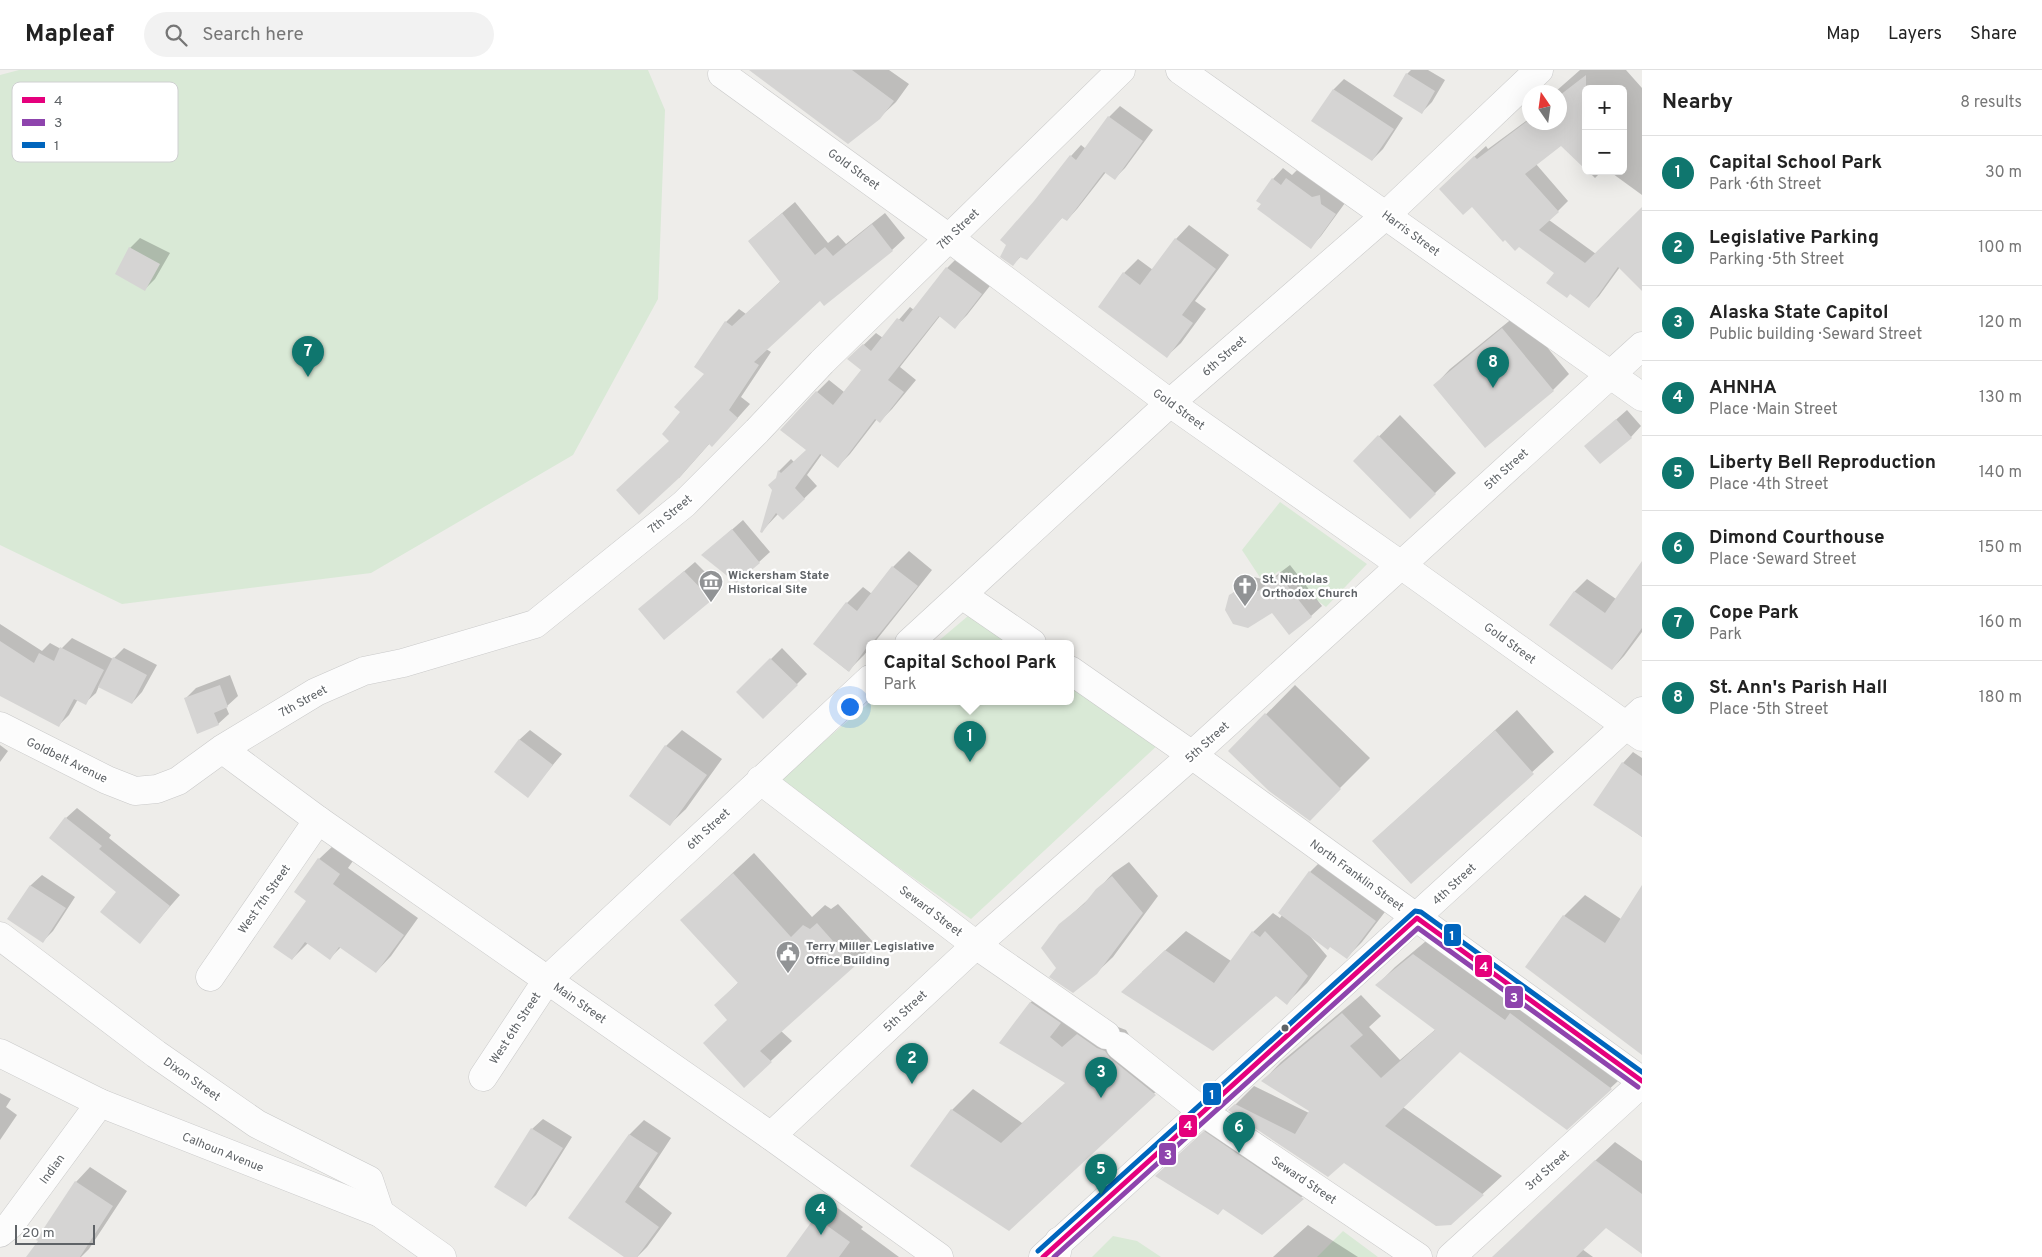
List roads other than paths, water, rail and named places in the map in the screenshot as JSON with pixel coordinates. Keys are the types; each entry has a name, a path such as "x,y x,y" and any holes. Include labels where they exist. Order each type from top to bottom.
{"street":[{"name":"Harris Street","path":"1180,70 1642,397"},
{"name":"6th Street","path":"913,640 1170,403 1386,215 1539,70"},
{"name":"Gold Street","path":"724,72 1170,403 1636,725"},
{"name":"7th Street","path":"135,791 157,788 178,782 222,749 316,692 364,671 403,663 535,624 684,504 822,362 1114,77"},
{"name":"5th Street","path":"771,1136 976,945 1192,755 1642,346"},
{"path":"962,595 1028,640"},
{"name":"North Franklin Street","path":"1074,673 1192,755 1642,1082"},
{"name":"6th Street","path":"547,980 760,780 866,684"},
{"name":"4th Street","path":"1053,1252 1416,918 1636,725"},
{"name":"Goldbelt Avenue","path":"0,726 107,780 135,791"},
{"name":"Main Street","path":"222,749 318,820 771,1136 939,1257"},
{"name":"Seward Street","path":"760,780 976,945 1113,1040 1203,1112 1418,1257"},
{"name":"West 7th Street","path":"210,977 318,820"},
{"name":"Dixon Street","path":"0,936 156,1054 257,1124 369,1180 380,1213"},
{"name":"West 6th Street","path":"483,1077 547,980"},
{"name":"Calhoun Avenue","path":"0,1053 100,1103 380,1213 442,1257"},
{"name":"3rd Street","path":"1451,1257 1642,1082"},
{"name":"Indian","path":"0,1233 11,1224 100,1103"}],"place":[{"name":"Cope Park","path":"308,377"},
{"name":"St. Ann's Parish Hall","path":"1493,388"},
{"name":"Wickersham State Historical Site","path":"711,603"},
{"name":"St. Nicholas Orthodox Church","path":"1245,607"},
{"name":"Capital School Park","path":"970,762"},
{"name":"Terry Miller Legislative Office Building","path":"788,974"},
{"name":"Legislative Parking","path":"912,1084"},
{"name":"Alaska State Capitol","path":"1101,1098"},
{"name":"Dimond Courthouse","path":"1239,1153"},
{"name":"Liberty Bell Reproduction","path":"1101,1195"},
{"name":"AHNHA","path":"821,1235"}]}
